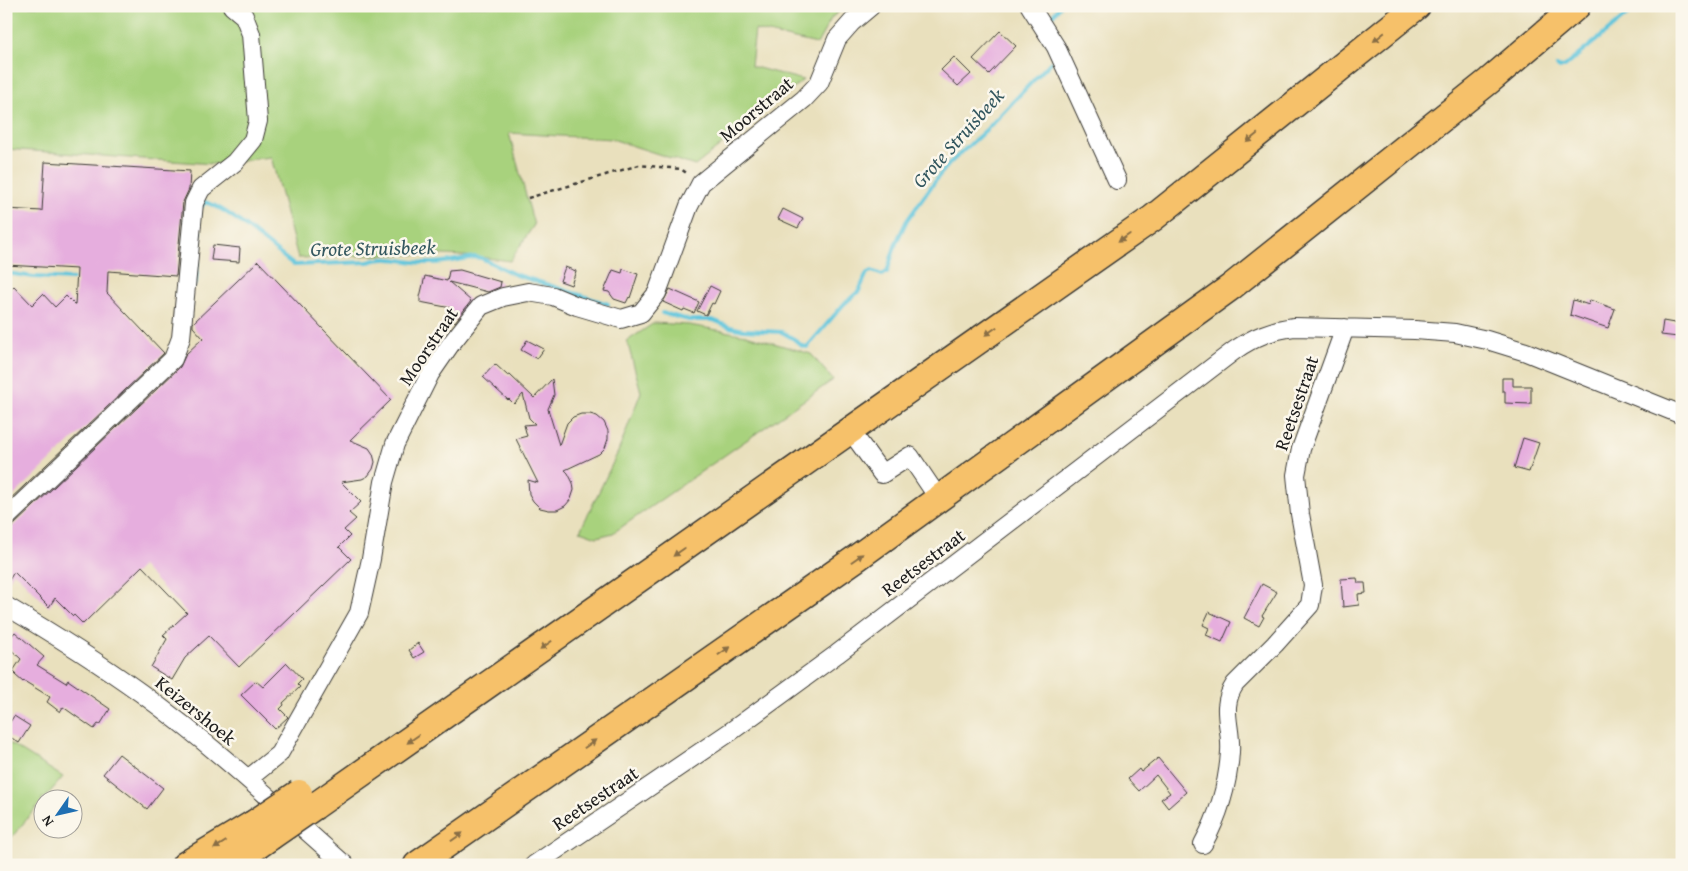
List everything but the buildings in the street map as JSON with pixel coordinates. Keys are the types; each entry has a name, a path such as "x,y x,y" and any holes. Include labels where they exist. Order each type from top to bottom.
{"highway":[{"path":"186,865 261,831 307,800 350,783 1152,218 1417,6"},
{"path":"417,865 858,557 1231,288 1489,81 1577,6"},
{"path":"230,865 261,831"}],"street":[{"path":"6,518 174,359 181,338 194,203 201,190 235,162 253,140 258,121 251,34 244,16 232,6"},
{"name":"Moorstraat","path":"248,779 279,754 359,613 371,559 384,482 395,444 430,374 481,306 503,297 528,292 553,296 621,319 640,313 658,293 689,206 701,184 804,99 819,83 837,39 852,22 871,6"},
{"path":"1030,6 1056,46 1117,180"},
{"name":"Reetsestraat","path":"534,865 657,782 837,654 1250,339 1277,330 1294,327 1415,330 1455,333 1487,340 1526,352 1682,415"},
{"name":"Reetsestraat","path":"1203,844 1215,823 1229,768 1230,748 1226,710 1230,692 1235,684 1310,605 1313,586 1300,514 1296,475 1301,449 1345,328"},
{"path":"850,430 882,474 910,456 939,499"},
{"name":"Keizershoek","path":"6,606 38,624 141,692 248,779 345,865"}],"path":[{"path":"528,198 639,165 681,169 701,184"}],"green space":[{"path":"6,6 847,6 832,17 817,44 755,30 751,66 803,80 695,166 612,139 509,133 534,225 510,261 431,255 298,258 271,157 213,164 6,149"},
{"path":"654,323 689,325 746,335 811,354 833,380 613,533 597,537 580,531 618,452 641,392 627,341"},
{"path":"6,741 63,777 54,788 32,788 32,813 6,844"}],"waterway":[{"name":"Grote Struisbeek","path":"1053,15 1060,6"},
{"name":"Grote Struisbeek","path":"1557,66 1560,68 1565,66 1638,6"},
{"name":"Grote Struisbeek","path":"662,313 689,320 713,320 744,330 782,332 802,346 807,347 844,304 859,291 867,273 872,271 882,275 887,272 896,243 906,222 938,177 1051,62"},
{"name":"Grote Struisbeek","path":"202,206 204,202 225,211 294,265 368,262 385,259 437,263 475,257 514,274 608,304"},
{"name":"Grote Struisbeek","path":"193,286 196,282 200,232"},
{"name":"Grote Struisbeek","path":"6,273 73,279"}]}
